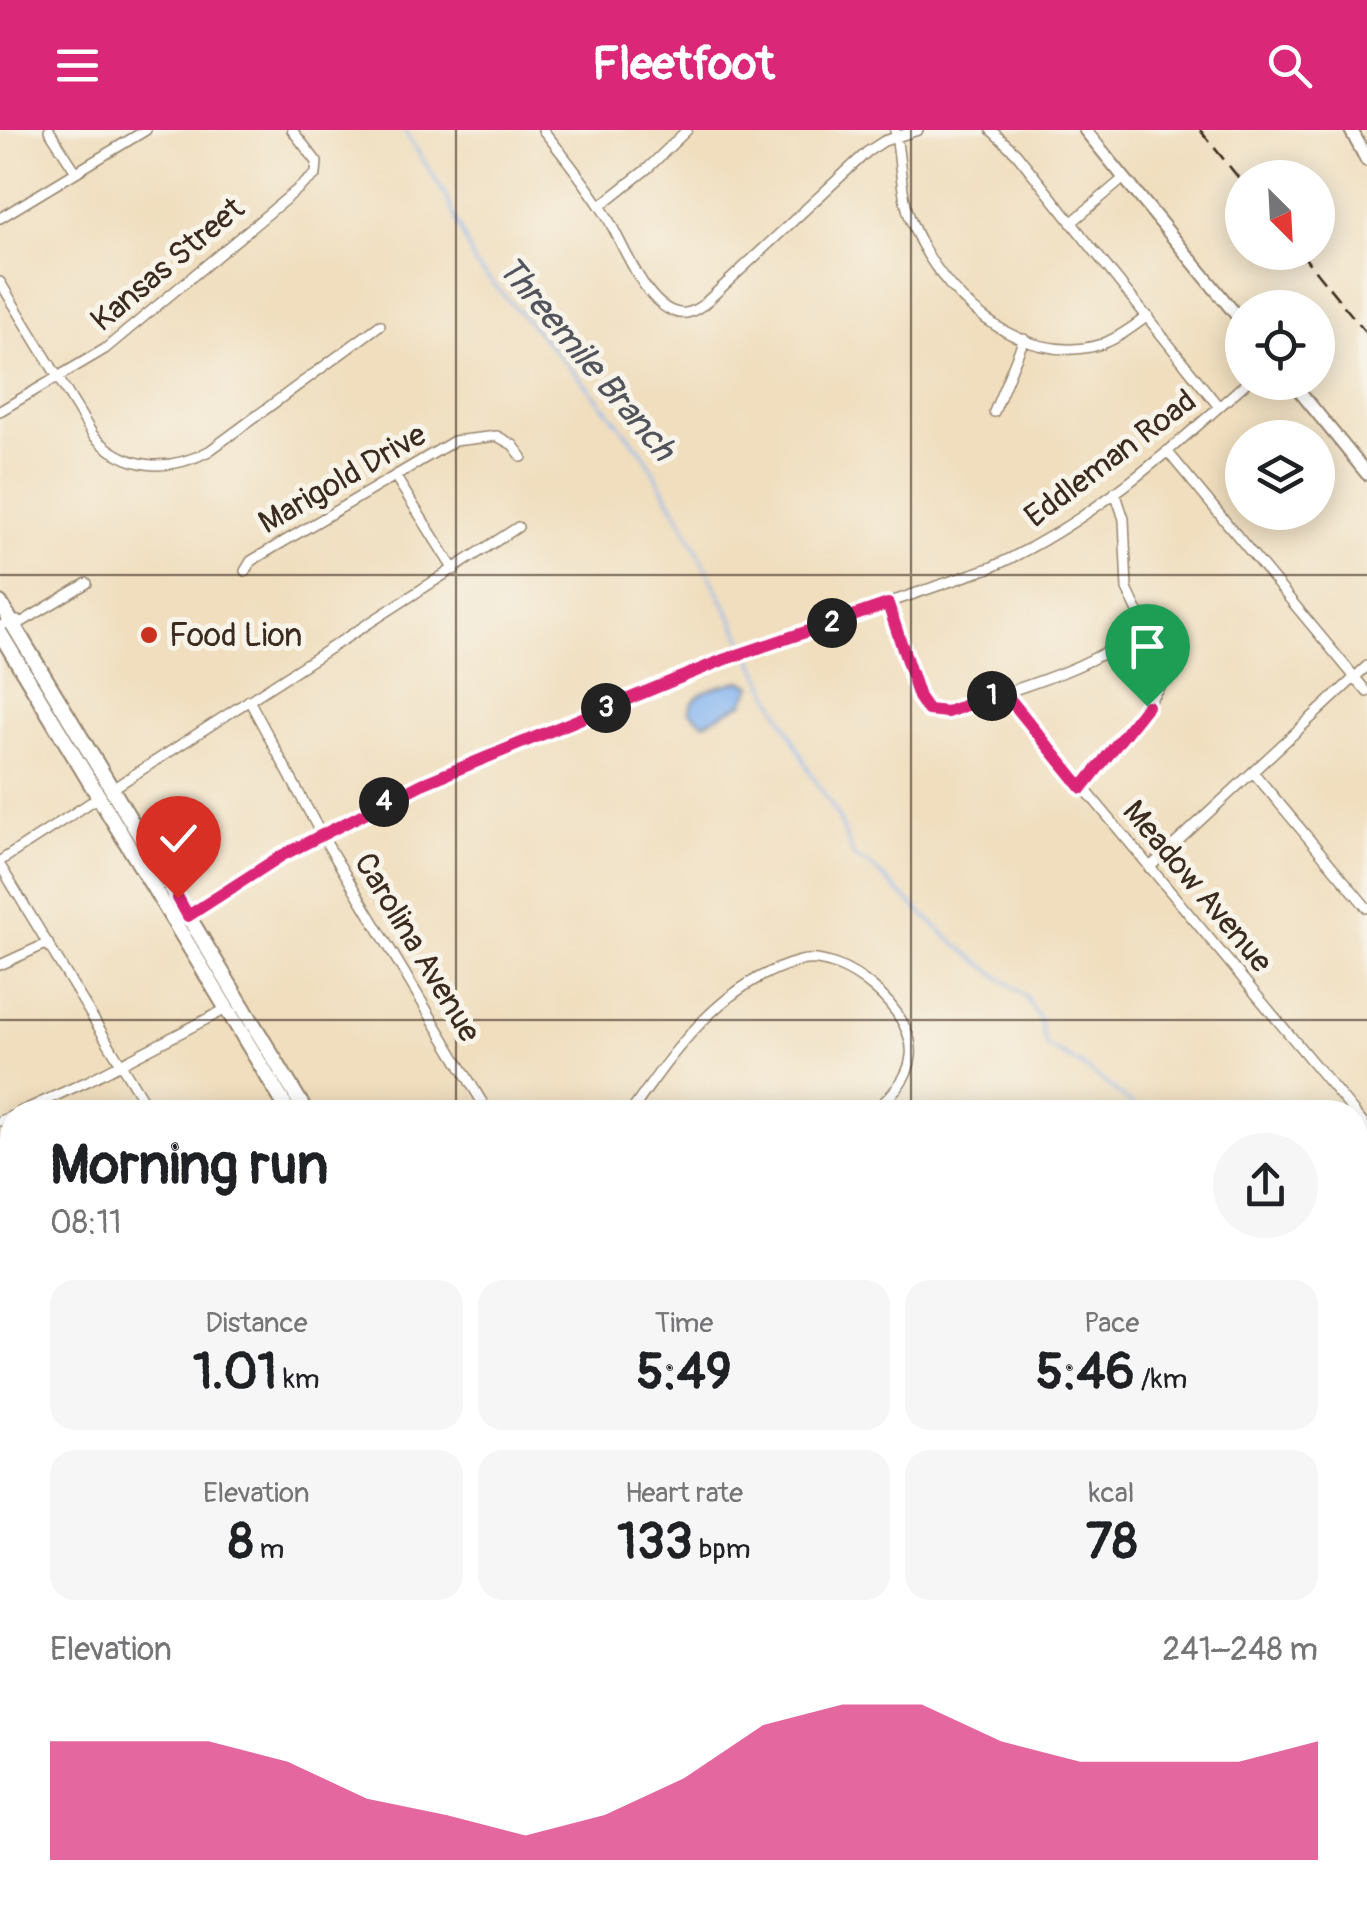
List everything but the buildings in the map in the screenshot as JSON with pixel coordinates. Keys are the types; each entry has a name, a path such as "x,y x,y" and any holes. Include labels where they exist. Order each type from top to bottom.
{"main road":[{"path":"1351,130 1367,160"},
{"path":"0,603 4,627 233,1006 283,1100"},
{"path":"233,1006 298,1100"}],"street":[{"path":"50,130 76,172"},
{"path":"0,218 146,130"},
{"name":"Kansas Street","path":"0,412 104,349 316,174 317,162 292,130"},
{"path":"544,130 600,206 648,288 672,312 690,312 704,304 867,152 896,134 918,130"},
{"path":"600,206 687,130"},
{"path":"991,130 1016,154 1220,407"},
{"path":"1085,130 1225,301"},
{"path":"896,134 910,218 932,262 946,283 992,324 1050,347 1092,346 1112,340 1148,316"},
{"path":"1071,222 1124,178"},
{"path":"0,282 93,435 115,454 140,464 180,464 208,450 380,325"},
{"path":"994,412 1024,339"},
{"name":"Eddleman Road","path":"182,920 321,834 422,784 706,667 992,567 1035,548 1115,492 1228,400"},
{"path":"1307,400 1367,474"},
{"name":"Marigold Drive","path":"246,571 251,560 454,441 496,436 513,445 522,457"},
{"path":"1167,450 1367,692"},
{"path":"396,476 454,570"},
{"path":"1082,788 1168,674 1166,651 1128,589 1124,519 1115,492"},
{"path":"143,1100 0,863 518,527"},
{"path":"4,627 22,622 87,583"},
{"path":"888,604 919,697 928,710 947,712 1108,651 1146,622"},
{"path":"1150,868 1367,666"},
{"name":"Meadow Avenue","path":"1004,692 1343,1100"},
{"name":"Carolina Avenue","path":"249,700 321,834 481,1100"},
{"path":"1253,772 1367,908"},
{"path":"0,966 48,943"},
{"path":"640,1100 718,1005 768,974 811,960 828,960 850,970 892,1008 907,1028 912,1051 908,1068 885,1100"},
{"path":"45,1100 233,1006"}],"water":[{"path":"740,681 752,685 743,703 704,723 689,711 702,693"}],"waterway":[{"name":"Threemile Branch","path":"404,130 446,196 475,264 643,453 747,648"},
{"name":"Threemile Branch","path":"750,655 811,774 837,814 854,857 871,866 953,942 1026,997 1040,1020 1046,1046 1127,1100"}],"railway":[{"path":"1200,130 1225,161"},
{"path":"1315,270 1367,334"}],"place":[{"name":"Food Lion","path":"149,635"}],"route":[{"path":"178,898 188,916 281,856 422,784 723,660 888,604 919,697 928,710 937,714 947,712 1004,692 1082,788 1147,706"}]}
